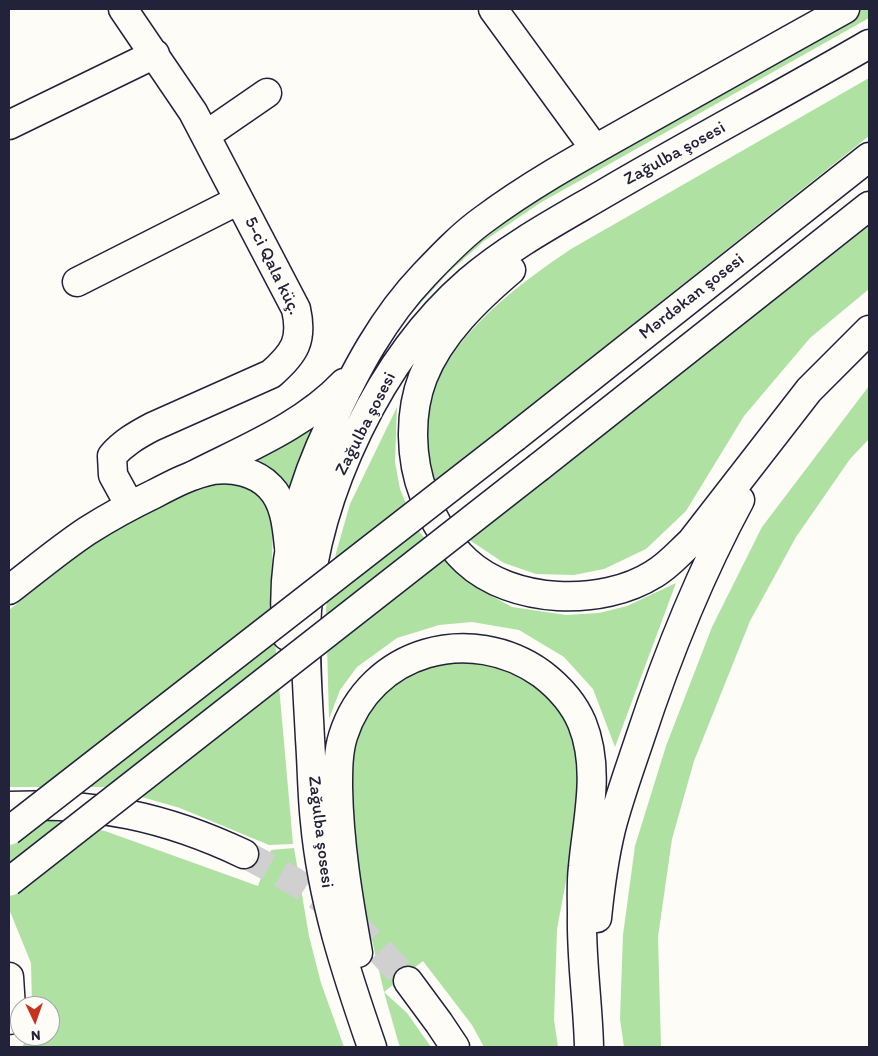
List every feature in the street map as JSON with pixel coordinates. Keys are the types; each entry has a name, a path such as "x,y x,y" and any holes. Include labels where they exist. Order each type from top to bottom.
{"main road":[{"path":"493,9 595,149"},
{"path":"315,824 302,746 287,630 286,590 289,547 296,514 313,464 355,371 388,320 407,295 455,244 482,220 539,182 595,149 845,9"},
{"name":"5-ci Qala küç.","path":"126,10 206,135 296,309 299,324 298,338 284,362 271,374 152,427 136,435 118,449 112,456 113,475 130,506"},
{"name":"Zağulba şosesi","path":"372,1047 338,942 315,824 305,655 307,608 319,539 333,493 356,436 379,391 406,349 437,312 467,282 530,237 869,44"},
{"path":"9,125 155,54"},
{"path":"206,135 267,93"},
{"name":"Mərdəkan şosesi","path":"9,831 515,437 869,157"},
{"path":"631,178 523,260 486,292 453,327 434,354 423,376 418,392 413,431 416,470 420,486 435,521 466,561 480,572 498,582 520,590 550,596 578,597 608,592 632,585 654,574 671,562 691,542 809,390 869,330"},
{"path":"77,282 239,200"},
{"path":"9,882 869,206"},
{"path":"9,590 87,531 130,506 302,419 332,395 355,371"},
{"path":"589,1037 594,947 601,884 611,829 656,688 686,612 717,542 775,435"},
{"path":"194,475 227,469 250,474 270,487 277,497 283,512 289,547"},
{"path":"376,1047 366,1005 344,863 338,809 338,764 342,738 352,713 368,691 386,673 408,661 438,650 467,648 501,654 528,665 556,684 572,705 582,723 593,765 582,870 583,967 589,1037"},
{"path":"9,806 66,806 118,811 159,820 199,834 244,854"},
{"path":"9,977 11,1008 9,1020"},
{"path":"408,981 455,1047"}],"green space":[{"path":"862,9 869,9 869,18 540,203 484,241 448,273 406,319 410,304 439,270 537,194"},
{"path":"869,78 869,136 432,484 425,438 430,402 440,375 456,349 476,325 523,283 571,249"},
{"path":"869,226 869,289 810,338 744,416 686,511 646,549 604,569 574,575 536,574 504,563 468,539"},
{"path":"869,386 869,439 850,459 796,537 750,621 694,761 672,839 658,937 661,1047 624,1047 620,1019 623,935 635,846 666,746 712,627 762,527"},
{"path":"397,407 395,462 400,489 416,528 448,565 479,589 512,607 566,615 599,613 627,606 676,583 615,747 593,689 564,657 519,630 472,622 439,625 397,638 357,667 340,690 329,719 326,608 336,553 350,504"},
{"path":"324,416 288,510 242,463"},
{"path":"216,479 242,483 257,492 268,508 273,524 271,596 293,844 269,845 180,808 107,787 9,787 9,610 116,527 183,490"},
{"path":"438,661 483,661 512,670 536,684 558,707 575,735 581,801 557,929 554,1020 558,1047 484,1047 472,1025 423,961 384,992 365,910 352,839 351,738 383,687"},
{"path":"41,819 105,831 258,886 271,850 294,848 309,936 321,983 344,1047 22,1047 60,1046 60,996 32,996 31,963 9,909 9,822"},
{"path":"384,992 407,1013 431,1047 400,1047"}],"tunnel":[{"path":"244,854 292,880 346,918 365,935 408,981"}]}
